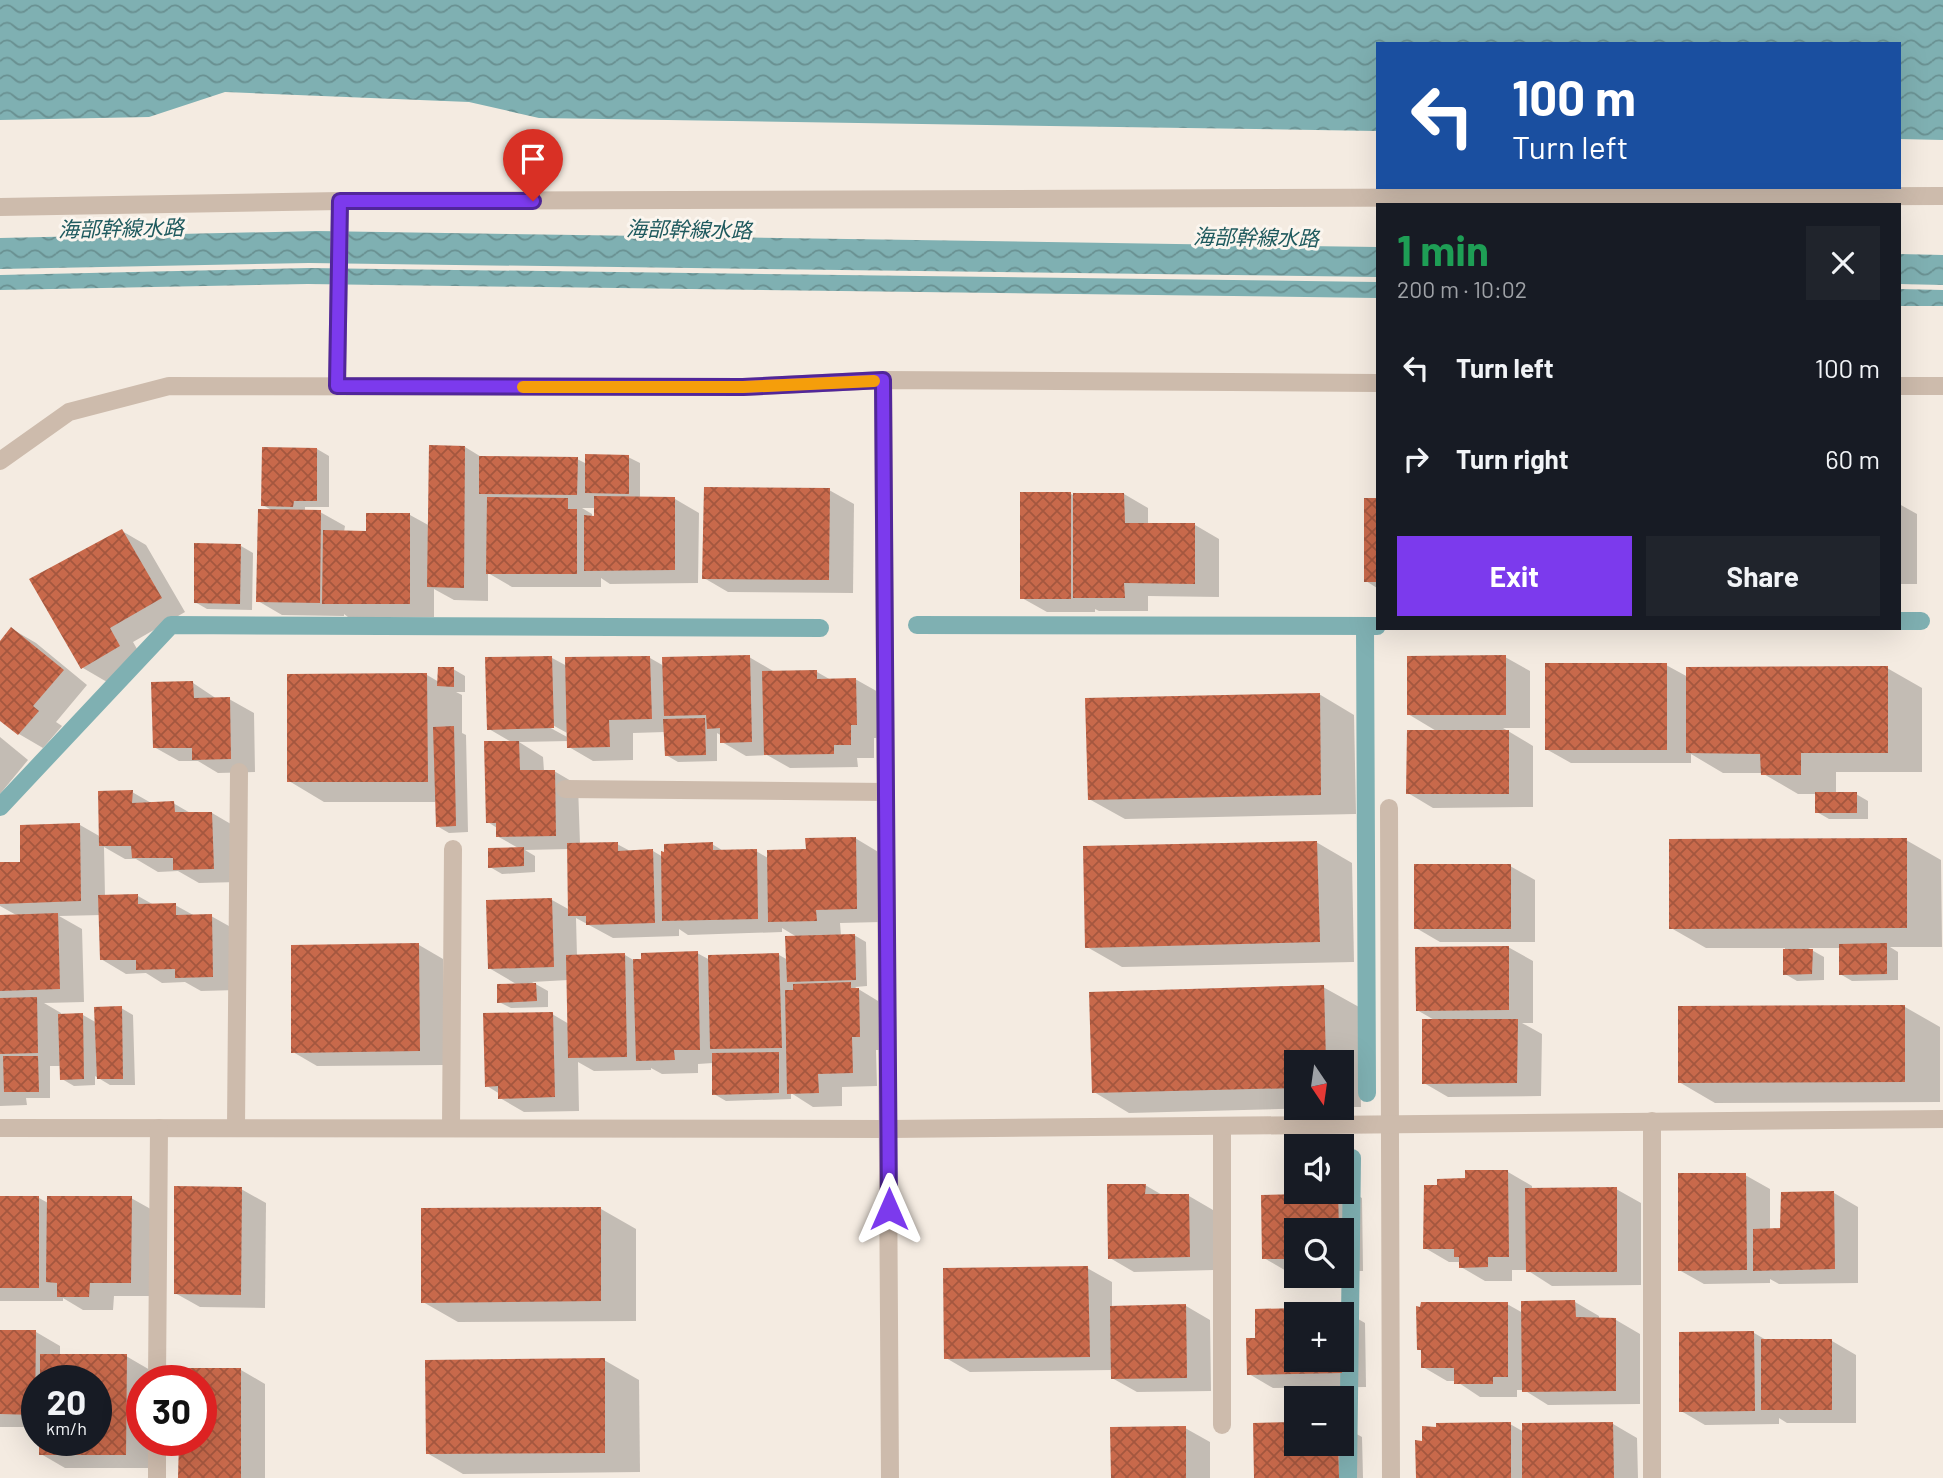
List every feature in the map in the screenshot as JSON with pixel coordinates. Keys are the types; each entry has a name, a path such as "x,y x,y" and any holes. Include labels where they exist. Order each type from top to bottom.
{"street":[{"path":"0,207 340,201 1943,196"},
{"path":"337,386 340,201"},
{"path":"883,380 890,1478"},
{"path":"0,461 69,412 169,386 743,387 883,380 1376,383"},
{"path":"1901,386 1943,386"},
{"path":"236,1128 239,772"},
{"path":"565,789 886,792"},
{"path":"1389,808 1391,1478"},
{"path":"451,1128 453,849"},
{"path":"0,1128 888,1129 1943,1119"},
{"path":"1652,1121 1652,1478"},
{"path":"1222,1126 1222,1425"},
{"path":"157,1365 159,1128"},
{"path":"157,1456 157,1478"}],"water":[{"path":"0,0 1943,0 1943,140 1901,139 1901,42 1376,42 1376,131 539,118 469,102 225,92 149,117 0,120"},
{"path":"317,231 1376,247 1376,277 309,263 0,269 0,238"},
{"path":"1901,254 1943,255 1943,285 1901,284"},
{"path":"309,268 1376,282 1376,298 308,284 0,290 0,275"},
{"path":"1901,289 1943,290 1943,306 1901,306"}],"building":[{"path":"429,445 465,446 464,588 427,587"},
{"path":"262,447 317,448 317,501 294,501 293,507 261,506"},
{"path":"585,454 629,455 629,494 585,493"},
{"path":"479,456 578,457 577,495 479,494"},
{"path":"704,487 830,488 829,580 702,579"},
{"path":"1020,492 1071,492 1071,599 1020,599"},
{"path":"1073,493 1124,493 1125,523 1195,523 1195,584 1124,583 1125,598 1073,598"},
{"path":"594,496 675,497 675,570 584,571 584,515 594,516"},
{"path":"487,497 568,498 568,509 577,509 577,574 486,574"},
{"path":"1364,498 1376,498 1376,582 1364,582"},
{"path":"258,509 321,510 320,603 256,602"},
{"path":"366,513 410,513 410,604 322,604 323,530 366,531"},
{"path":"122,529 162,598 110,628 120,646 81,669 29,579"},
{"path":"194,543 241,544 240,604 194,603"},
{"path":"11,627 64,670 33,706 39,711 18,735 0,721 0,641"},
{"path":"750,655 752,742 720,743 720,728 707,729 706,715 664,716 662,657"},
{"path":"1506,655 1506,715 1407,715 1407,656"},
{"path":"552,656 554,728 487,730 485,657"},
{"path":"650,656 652,719 609,720 610,747 567,748 565,657"},
{"path":"1545,663 1667,663 1667,750 1545,750"},
{"path":"1888,666 1888,753 1801,753 1801,775 1761,775 1760,754 1686,753 1686,667"},
{"path":"438,667 454,667 454,687 437,686"},
{"path":"817,670 817,679 856,678 857,725 851,725 851,745 834,745 834,754 764,755 762,671"},
{"path":"427,673 428,782 287,782 287,674"},
{"path":"193,681 194,698 230,697 231,759 192,760 192,748 153,748 151,682"},
{"path":"1320,693 1321,795 1088,800 1085,698"},
{"path":"705,718 706,755 665,756 663,719"},
{"path":"454,726 456,826 436,827 433,727"},
{"path":"1407,730 1509,730 1509,794 1406,794"},
{"path":"484,741 519,741 520,770 555,770 556,836 496,837 496,823 486,823"},
{"path":"133,790 132,803 174,801 175,812 212,812 214,869 173,870 173,858 132,858 131,846 99,846 98,791"},
{"path":"1815,792 1857,792 1857,813 1815,813"},
{"path":"80,823 81,901 0,904 0,862 20,862 20,825"},
{"path":"856,837 857,909 816,910 817,921 768,922 767,850 806,849 805,838"},
{"path":"1907,838 1907,928 1669,929 1669,839"},
{"path":"1317,841 1320,942 1085,948 1083,846"},
{"path":"618,842 618,851 653,849 655,923 586,925 586,916 568,916 567,843"},
{"path":"713,842 713,850 757,849 758,919 662,921 661,851 664,852 664,844"},
{"path":"524,847 524,866 488,868 488,848"},
{"path":"1414,864 1511,864 1511,929 1414,929"},
{"path":"138,894 138,904 176,903 176,915 212,914 213,977 175,978 175,969 136,970 136,960 100,960 98,895"},
{"path":"552,898 554,967 488,969 486,900"},
{"path":"58,913 60,989 0,991 0,915"},
{"path":"855,934 856,980 787,982 785,936"},
{"path":"419,943 420,1051 291,1053 291,945"},
{"path":"1887,943 1887,974 1839,975 1839,944"},
{"path":"1509,946 1509,1010 1416,1011 1415,947"},
{"path":"1783,949 1813,949 1812,974 1783,975"},
{"path":"698,951 700,1050 674,1050 675,1060 636,1061 633,959 641,959 641,953"},
{"path":"625,953 627,1057 568,1058 566,955"},
{"path":"779,953 782,1048 710,1049 708,955"},
{"path":"851,982 851,988 859,988 860,1037 852,1037 853,1073 818,1074 819,1093 787,1094 785,990 793,990 793,984"},
{"path":"536,983 537,1001 497,1003 497,984"},
{"path":"1324,985 1326,1050 1284,1050 1284,1088 1092,1093 1089,992"},
{"path":"37,997 38,1053 0,1054 0,998"},
{"path":"1905,1005 1905,1082 1678,1083 1678,1006"},
{"path":"122,1006 123,1079 97,1079 94,1007"},
{"path":"553,1012 555,1097 498,1099 498,1086 485,1087 483,1013"},
{"path":"83,1013 84,1079 60,1080 58,1014"},
{"path":"1422,1019 1518,1019 1517,1083 1422,1084"},
{"path":"779,1052 779,1093 712,1095 712,1053"},
{"path":"3,1056 38,1056 39,1092 4,1092"},
{"path":"1465,1170 1508,1170 1509,1257 1488,1257 1488,1267 1459,1268 1459,1257 1454,1257 1454,1249 1423,1249 1424,1185 1437,1185 1437,1179 1465,1178"},
{"path":"1678,1173 1746,1173 1747,1270 1678,1271"},
{"path":"1107,1184 1146,1184 1145,1194 1189,1194 1190,1257 1108,1259"},
{"path":"174,1186 242,1187 241,1295 174,1294"},
{"path":"1617,1187 1617,1272 1526,1272 1525,1188"},
{"path":"1834,1191 1835,1269 1753,1271 1753,1229 1780,1228 1781,1192"},
{"path":"1284,1194 1284,1204 1338,1204 1339,1218 1284,1218 1284,1259 1262,1259 1261,1195"},
{"path":"0,1196 39,1196 39,1288 0,1288"},
{"path":"47,1196 132,1196 131,1283 90,1283 89,1297 57,1297 57,1283 46,1282"},
{"path":"601,1207 601,1301 421,1303 421,1208"},
{"path":"1088,1266 1090,1357 944,1359 943,1268"},
{"path":"1575,1300 1576,1317 1616,1318 1616,1391 1522,1392 1521,1301"},
{"path":"1421,1302 1508,1302 1508,1377 1493,1377 1493,1384 1454,1384 1454,1368 1421,1368 1421,1350 1417,1350 1416,1306 1420,1307"},
{"path":"1186,1304 1187,1378 1111,1379 1110,1306"},
{"path":"1284,1308 1284,1372 1342,1373 1247,1375 1246,1338 1255,1338 1255,1309"},
{"path":"0,1330 36,1330 36,1365 21,1365 21,1415 0,1414"},
{"path":"1754,1331 1755,1411 1679,1412 1679,1332"},
{"path":"1761,1339 1832,1339 1832,1410 1761,1410"},
{"path":"40,1354 127,1354 126,1455 112,1455 112,1365 40,1365"},
{"path":"605,1358 605,1453 426,1454 425,1360"},
{"path":"217,1368 241,1368 241,1478 178,1478 179,1456 217,1456"},
{"path":"1284,1422 1284,1456 1338,1456 1339,1478 1254,1478 1253,1423"},
{"path":"1511,1422 1511,1478 1416,1478 1415,1440 1422,1441 1422,1426 1436,1427 1436,1423"},
{"path":"1613,1422 1614,1478 1522,1478 1522,1423"},
{"path":"1186,1426 1186,1478 1111,1478 1110,1427"}],"waterway":[{"path":"1901,621 1921,621"},
{"path":"0,807 171,625 820,628"},
{"path":"917,625 1376,626"},
{"path":"1365,626 1367,1093"},
{"path":"1348,1478 1351,1204"}],"slow traffic":[{"path":"523,387 743,387 874,381"}],"route":[{"path":"533,201 340,201 337,386 743,387 883,380 889,1209"}],"water label":[{"name":"海部幹線水路","path":"121,229"},
{"name":"海部幹線水路","path":"689,230"},
{"name":"海部幹線水路","path":"1256,238"}]}
